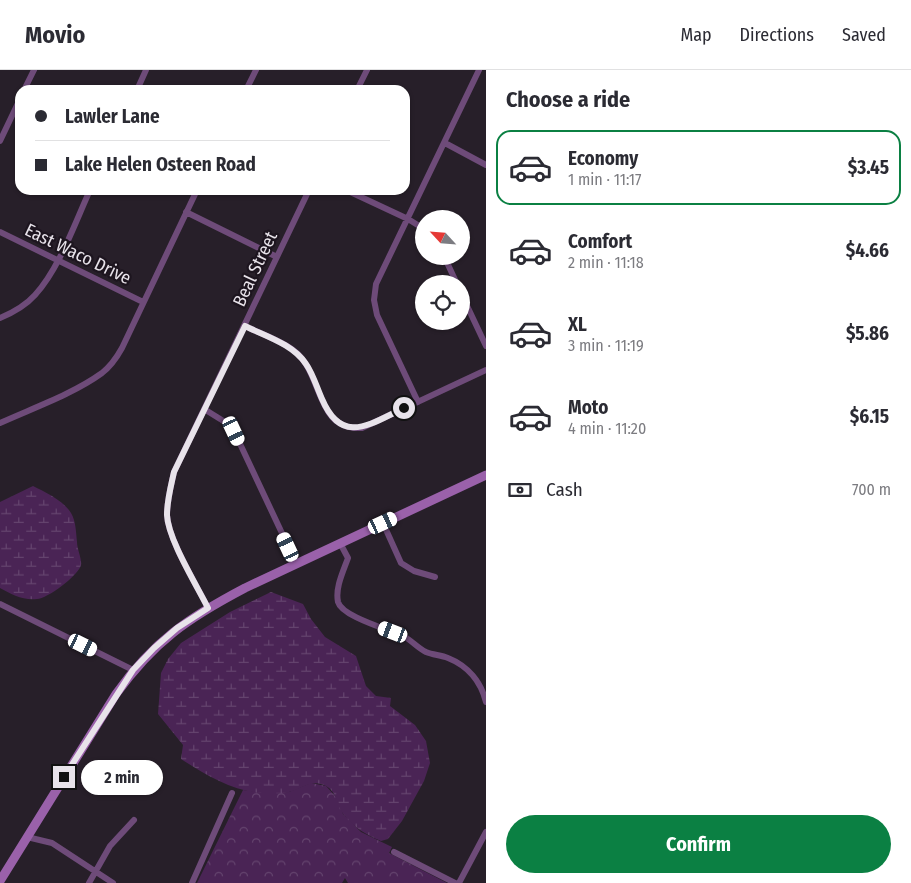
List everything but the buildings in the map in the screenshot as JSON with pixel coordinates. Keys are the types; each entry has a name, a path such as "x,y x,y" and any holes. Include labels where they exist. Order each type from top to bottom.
{"street":[{"path":"26,85 34,70"},
{"path":"139,85 146,70"},
{"path":"248,85 256,70"},
{"path":"360,85 367,70"},
{"path":"418,402 378,314 374,300 376,284 479,70"},
{"path":"0,141 15,110"},
{"path":"445,143 486,165"},
{"path":"0,318 34,297 48,279 88,195"},
{"path":"0,423 82,386 104,372 114,362 194,195"},
{"name":"Beal Street","path":"208,608 172,536 167,516 168,496 174,472 307,195"},
{"path":"357,195 415,223"},
{"path":"186,212 277,257"},
{"name":"East Waco Drive","path":"0,232 143,302"},
{"path":"470,312 486,346"},
{"path":"245,326 294,350 307,364 327,410 336,422 353,428 362,428 486,370"},
{"path":"204,409 225,422 234,431 296,563"},
{"path":"0,881 84,744 133,670 177,628 208,608 296,563 486,475"},
{"path":"383,523 401,562 414,571 435,577"},
{"path":"340,543 348,558 338,588 338,603 343,610 405,637 427,652 459,663 477,679 486,702"},
{"path":"0,604 133,670"},
{"path":"192,883 232,793"},
{"path":"89,883 110,846 134,820"},
{"path":"459,883 486,832"},
{"path":"27,838 52,843 96,870 113,883"},
{"path":"394,852 455,883"}],"green space":[{"path":"33,486 59,501 73,516 81,565 75,575 48,595 42,598 27,599 0,588 0,502"},
{"path":"271,592 303,604 311,619 325,637 356,656 366,686 376,696 391,698 390,706 415,725 426,741 430,763 424,781 402,821 388,839 381,841 356,827 344,815 335,795 330,789 321,784 307,785 286,793 266,793 243,790 211,777 181,759 183,745 158,714 161,673 168,659 181,643 230,612"},
{"path":"311,783 326,786 336,797 343,814 361,832 392,847 389,853 447,883 348,883 345,878 342,883 197,883 243,790 264,793 289,792"}],"route":[{"path":"64,777 133,670 177,628 208,608 172,536 167,516 168,496 174,472 245,326 294,350 307,364 327,410 336,422 353,428 362,428 404,408"}]}
